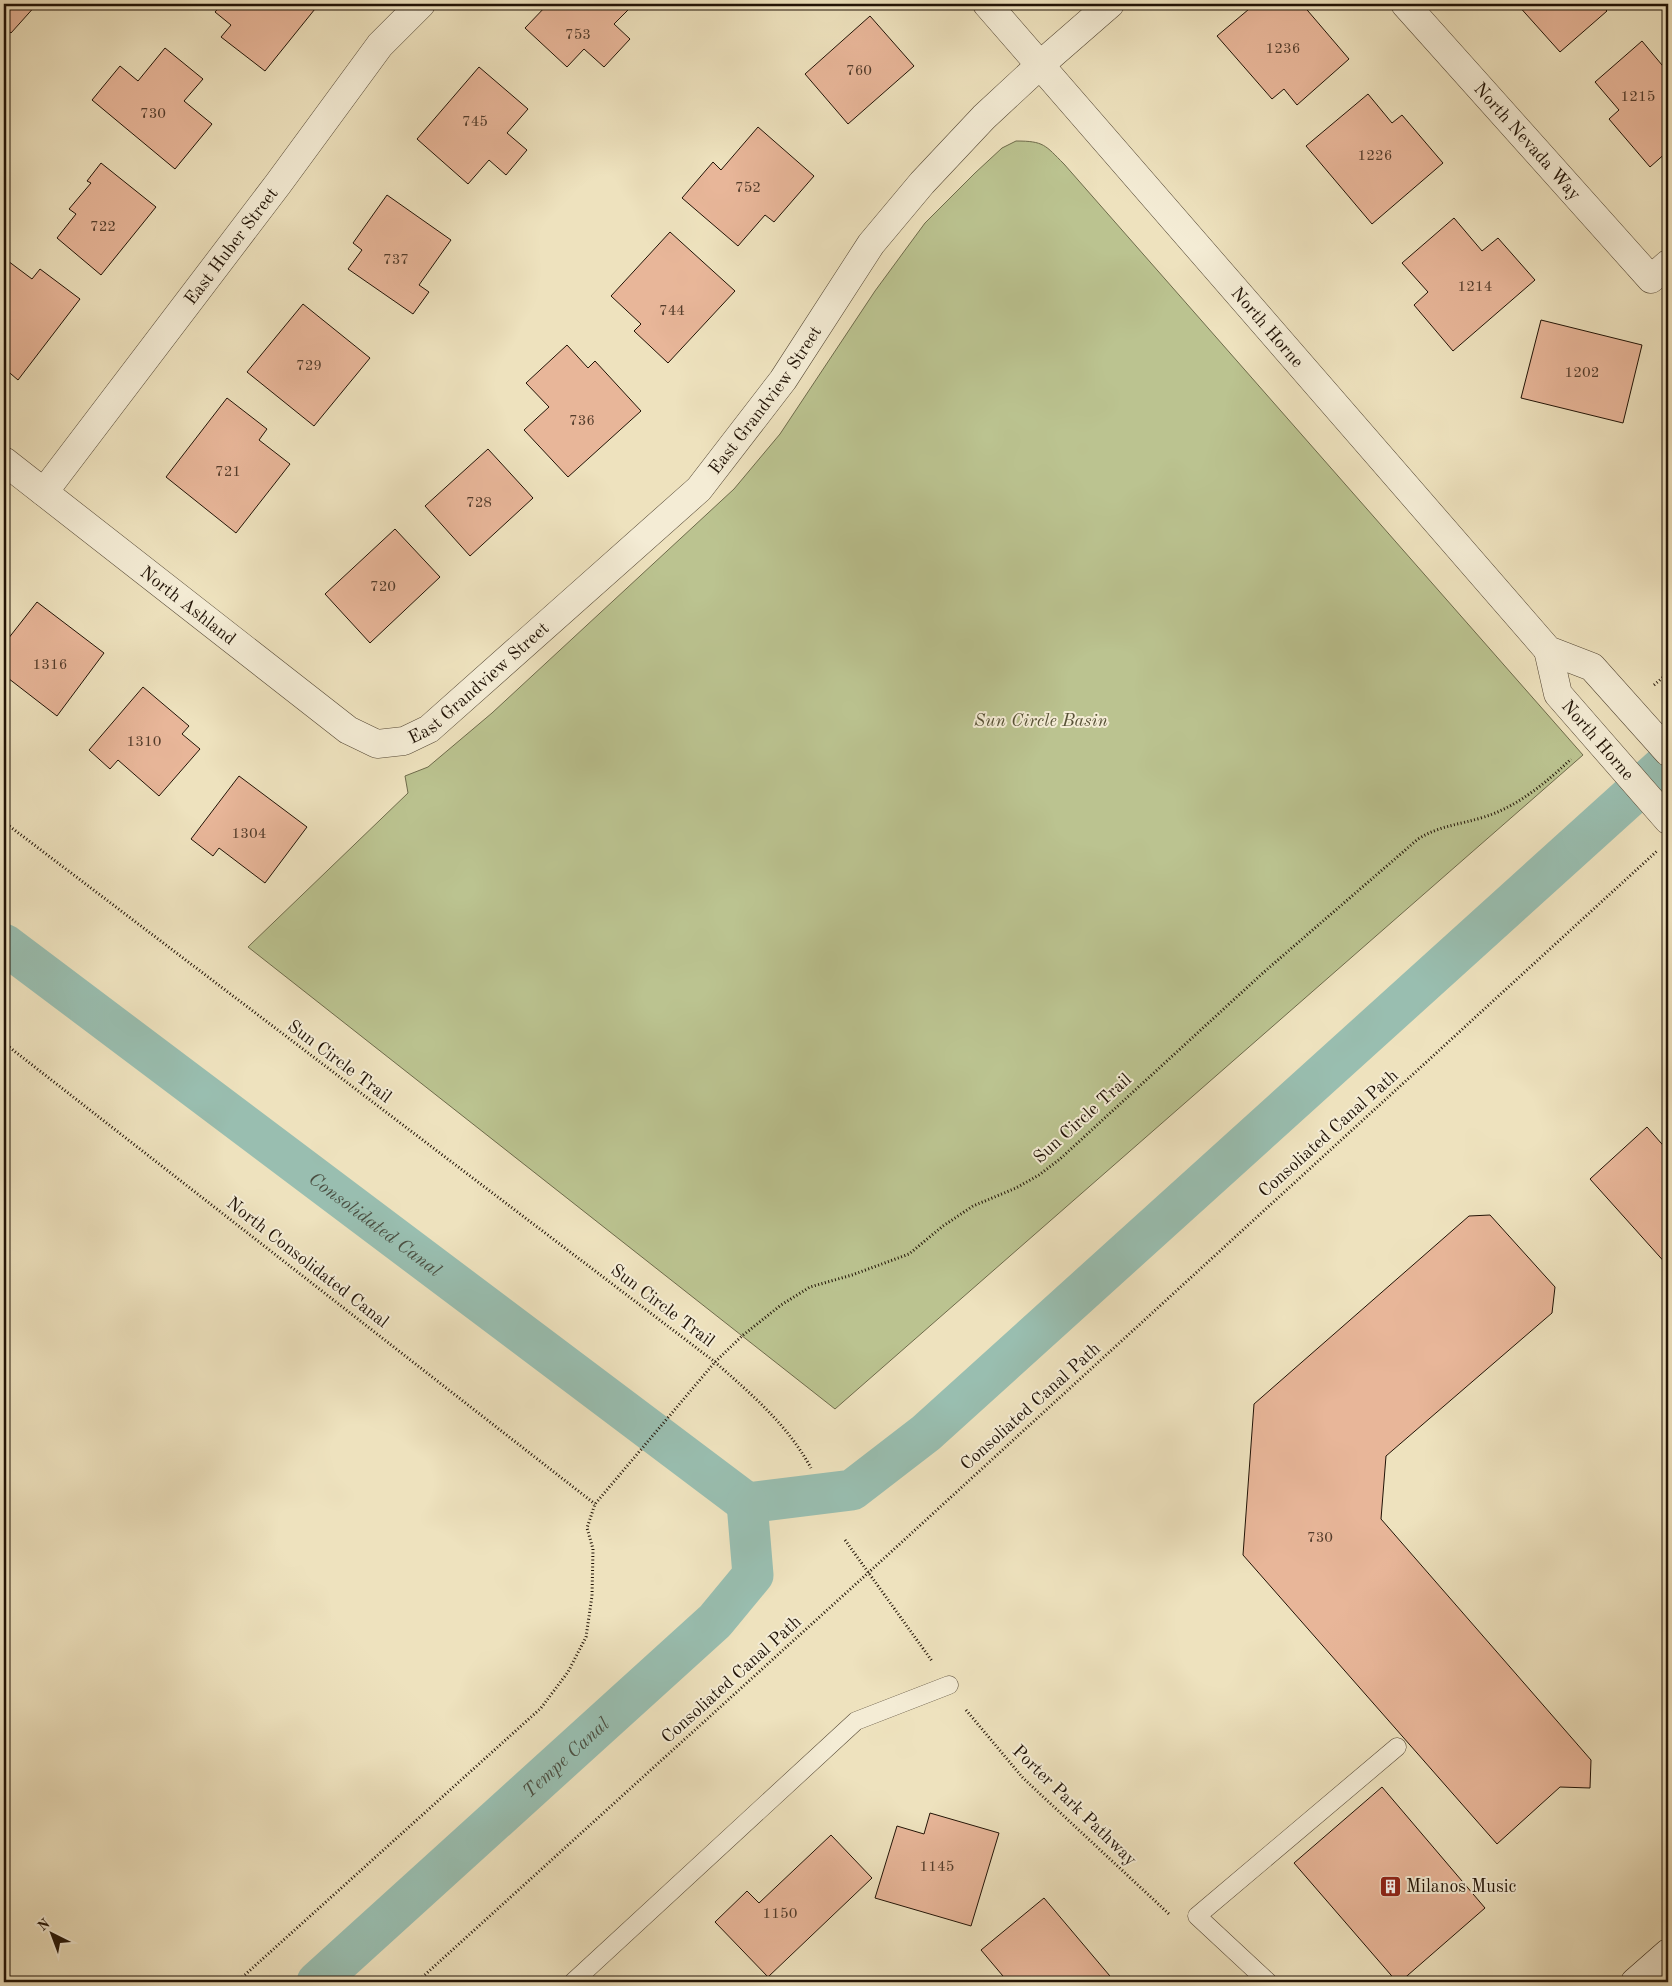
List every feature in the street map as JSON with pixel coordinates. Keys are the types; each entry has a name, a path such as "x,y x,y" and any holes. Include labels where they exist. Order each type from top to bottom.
{"street":[{"name":"East Huber Street","path":"44,492 278,184 380,45 421,4"},
{"name":"North Horne","path":"987,4 1548,650 1592,667 1668,752"},
{"name":"East Grandview Street","path":"377,744 404,741 430,729 699,489 782,380 871,244 922,183 971,130 1040,65 1110,4"},
{"name":"North Nevada Way","path":"1405,4 1660,271"},
{"name":"North Ashland","path":"4,461 348,730 377,744"},
{"name":"North Horne","path":"1548,650 1558,694 1668,820"},
{"path":"1635,1982 1668,1952"}],"lane":[{"path":"573,1982 856,1721 949,1685"},
{"path":"1268,1982 1197,1916 1398,1747"}],"path":[{"path":"1654,686 1668,673"},
{"name":"Sun Circle Trail","path":"4,822 715,1362 742,1336 781,1305 810,1287 852,1275 909,1254 942,1226 973,1206 1016,1188 1039,1175 1060,1159 1264,972 1418,839 1433,829 1484,817 1503,810 1553,777 1572,758"},
{"name":"Consoliated Canal Path","path":"417,1982 868,1573 1659,849"},
{"name":"North Consolidated Canal","path":"4,1043 595,1504"},
{"path":"237,1982 541,1708 568,1672 586,1637 592,1596 593,1549 587,1528 595,1504 715,1362 773,1414 802,1450 811,1468"},
{"name":"Porter Park Pathway","path":"845,1540 910,1629 972,1719 1023,1778 1173,1918"}],"green space":[{"name":"Sun Circle Basin","path":"1016,141 1033,142 1043,145 1064,164 1583,755 835,1409 248,947 408,793 405,776 428,767 492,713 734,489 780,434 875,291 925,223 1002,148"}],"building":[{"path":"4,4 37,4 11,33 4,27"},
{"path":"222,4 319,4 265,71 221,37 231,25 215,12"},
{"path":"548,4 634,4 614,24 630,39 604,67 584,49 567,67 525,28"},
{"path":"1255,4 1302,4 1349,59 1297,105 1284,89 1272,99 1217,36"},
{"path":"1517,4 1600,4 1607,11 1560,52"},
{"path":"870,16 914,66 848,124 805,74"},
{"path":"1642,41 1668,70 1668,151 1650,167 1609,119 1619,110 1595,82"},
{"path":"165,48 203,79 184,101 212,124 175,169 92,100 120,66 138,81"},
{"path":"479,67 528,109 507,133 527,150 506,175 489,160 468,184 417,139"},
{"path":"1368,94 1392,123 1402,115 1443,163 1372,224 1306,146"},
{"path":"758,127 814,176 774,222 765,215 738,246 682,198 713,162 721,170"},
{"path":"101,163 156,207 101,275 57,238 76,214 69,209 91,183 87,181"},
{"path":"387,195 451,240 419,285 429,292 413,314 348,269 362,250 353,243"},
{"path":"1454,218 1482,251 1498,238 1535,280 1453,351 1414,305 1428,292 1402,263"},
{"path":"670,232 735,291 668,363 634,331 641,324 611,296"},
{"path":"4,258 32,279 40,269 80,299 18,380 4,368"},
{"path":"303,304 370,358 314,426 247,372"},
{"path":"1541,320 1642,345 1623,423 1521,398"},
{"path":"567,345 588,368 595,361 641,411 568,477 524,430 549,407 526,383"},
{"path":"227,398 267,429 259,440 290,464 236,533 166,477"},
{"path":"488,449 533,498 470,556 425,506"},
{"path":"395,529 440,577 370,643 325,594"},
{"path":"37,602 104,653 57,716 4,675 4,644"},
{"path":"143,687 189,726 182,734 200,749 159,796 118,760 110,769 89,750"},
{"path":"239,776 307,827 265,883 219,848 213,856 191,839"},
{"path":"1647,1127 1668,1151 1668,1266 1590,1179"},
{"path":"1490,1215 1555,1287 1552,1313 1386,1456 1381,1519 1591,1760 1590,1788 1560,1787 1497,1844 1243,1555 1254,1404 1469,1216"},
{"name":"Milanos Music","path":"1382,1787 1485,1908 1400,1982 1397,1982 1294,1863"},
{"path":"930,1813 999,1833 971,1926 875,1898 897,1826 924,1834"},
{"path":"831,1835 872,1878 768,1977 715,1922 747,1891 759,1903"},
{"path":"1044,1898 1115,1982 1008,1982 981,1950"}],"waterway":[{"path":"747,1503 852,1490 926,1433 1668,762"},
{"name":"Consolidated Canal","path":"4,944 747,1503"},
{"name":"Tempe Canal","path":"317,1982 715,1621 753,1575 747,1503"}],"place":[{"name":"Milanos Music","path":"1390,1886"}]}
